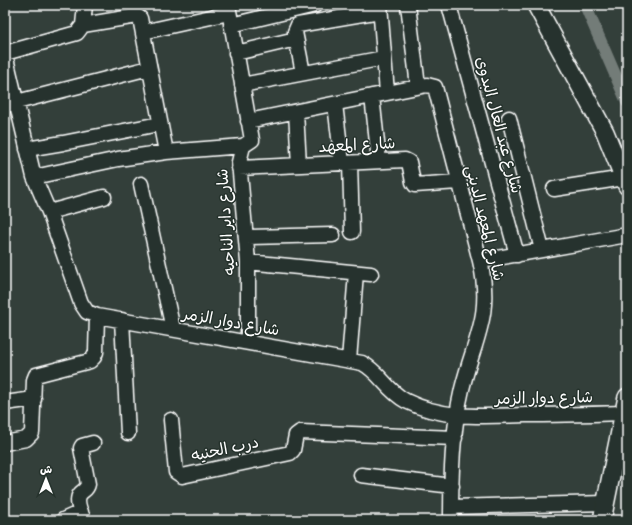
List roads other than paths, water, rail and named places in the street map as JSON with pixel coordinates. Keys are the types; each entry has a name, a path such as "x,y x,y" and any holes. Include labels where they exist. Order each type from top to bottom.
{"main road":[{"path":"536,5 605,132 625,182"},
{"path":"602,520 627,397"}],"street":[{"path":"5,53 77,34 83,25 86,5"},
{"path":"143,32 230,14 315,5"},
{"path":"248,121 418,86 408,5"},
{"name":"شارع عبد العال البدوى","path":"449,5 517,255"},
{"path":"303,74 295,30 300,24 380,8 388,93"},
{"name":"شارع داير الناحيه","path":"230,14 252,141 244,146 239,156 248,262 248,342"},
{"path":"83,25 138,16 140,18 159,124 166,152"},
{"path":"236,53 296,39"},
{"name":"شارع دوار الزمر","path":"5,53 11,103 27,149 34,177 49,212 83,308 87,312 97,316 349,360 369,367 392,392 405,400 430,410 457,416 623,413"},
{"path":"242,85 384,58"},
{"path":"11,103 149,68"},
{"name":"شارع المعهد الدينى","path":"418,86 433,85 436,90 458,182 480,261 485,287 484,317 479,338 462,389 457,416 451,513"},
{"path":"372,96 379,162"},
{"path":"335,104 346,163 352,232"},
{"path":"296,112 299,165"},
{"path":"509,118 542,250"},
{"path":"27,149 159,124"},
{"path":"34,177 118,159 166,152 244,146"},
{"name":"شارع المعهد","path":"239,168 408,161 415,185 458,182"},
{"path":"554,189 625,182"},
{"path":"141,184 173,329"},
{"path":"49,212 104,197"},
{"path":"246,236 333,235"},
{"path":"480,261 627,235"},
{"path":"248,262 371,274"},
{"path":"349,360 356,273"},
{"path":"5,443 26,439 31,436 34,378 36,375 90,361 94,358 96,352 97,316"},
{"path":"122,320 128,433"},
{"path":"5,403 34,399"},
{"name":"درب الحنيه","path":"171,420 176,472 180,476 290,453 293,450 297,434 301,432 455,438"},
{"path":"63,520 83,516 78,500 79,495 86,489 88,484 82,447 94,443"},
{"path":"361,475 452,486"},
{"path":"451,513 605,502"}],"waterway":[{"path":"585,5 627,102"}]}
